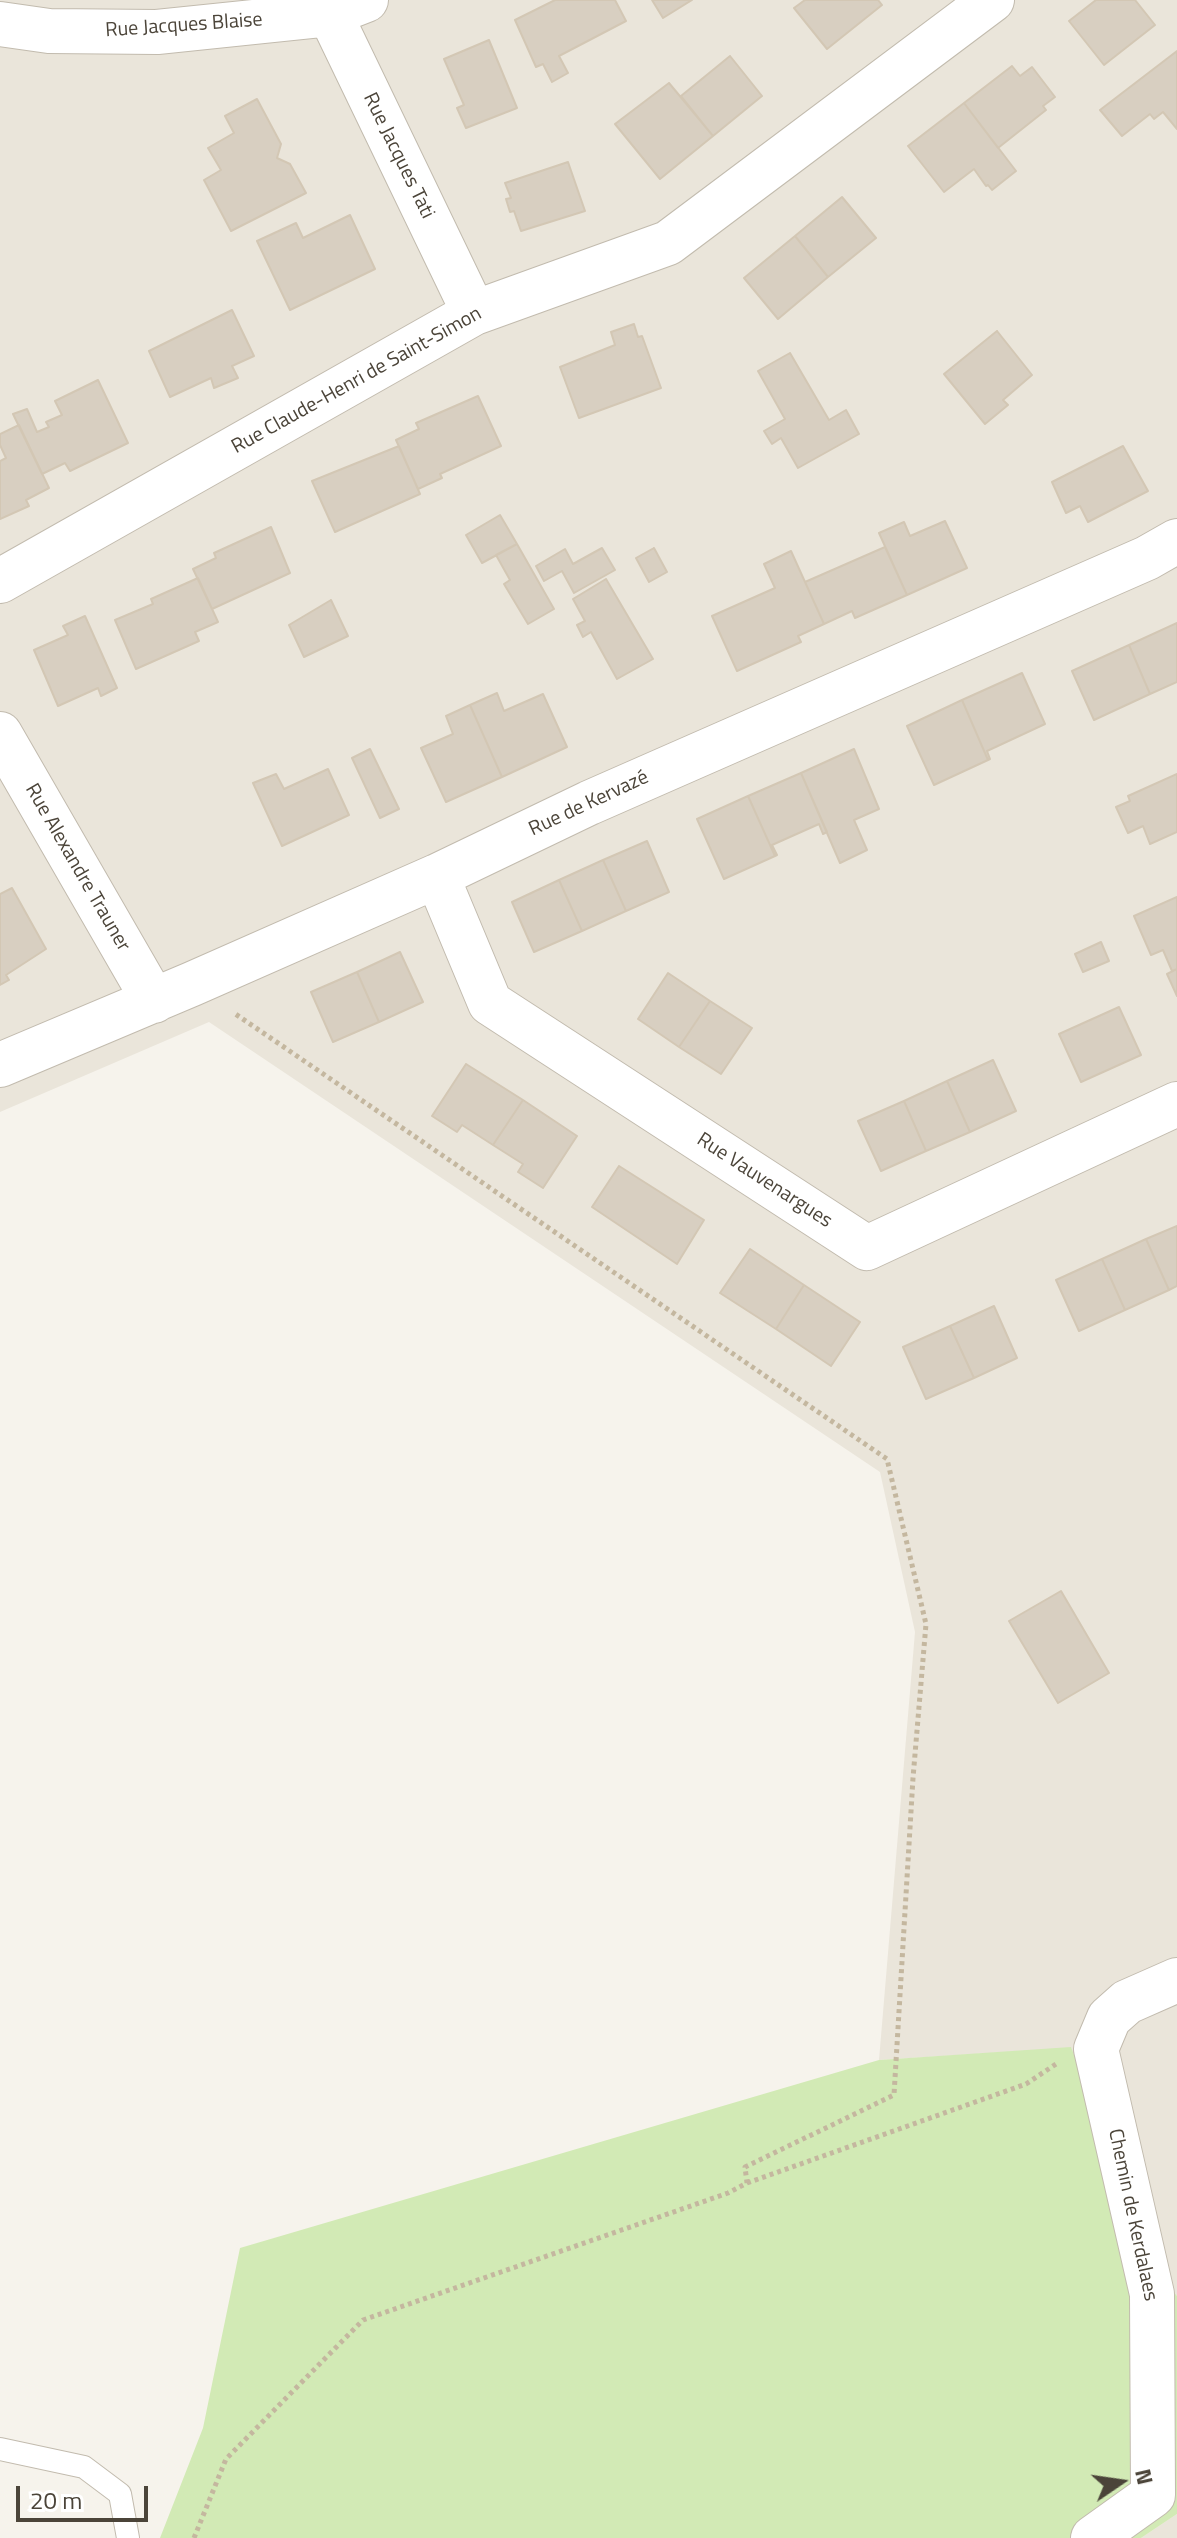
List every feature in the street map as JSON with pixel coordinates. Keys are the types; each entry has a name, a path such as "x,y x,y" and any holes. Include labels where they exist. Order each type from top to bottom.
{"street":[{"name":"Rue Claude-Henri de Saint-Simon","path":"0,581 474,313 668,243 992,0"},
{"name":"Rue Jacques Tati","path":"339,5 474,313"},
{"name":"Rue Jacques Blaise","path":"0,24 49,31 157,32 339,5"},
{"name":"Rue de Kervazé","path":"0,1065 173,993 437,876 589,803 1147,558 1177,541"},
{"name":"Rue Alexandre Trauner","path":"0,734 173,993"},
{"name":"Rue Vauvenargues","path":"437,876 490,1003 867,1248 1177,1104"},
{"path":"1103,2033 1109,2018 1127,2002 1177,1980"},
{"name":"Chemin de Kerdalaes","path":"1103,2033 1096,2049 1152,2294 1155,2538"},
{"path":"1093,2538 1153,2495"}],"lane":[{"path":"0,2449 84,2467 120,2494 128,2538"}],"path":[{"path":"173,993 887,1459 926,1624 912,1792 894,2095 745,2167 747,2183"},
{"path":"194,2538 226,2459 363,2320 728,2193 747,2183 1026,2084 1103,2033"}],"shaded area":[{"path":"0,0 1177,0 1177,2296 1161,2276 1071,2048 879,2060 915,1632 880,1472 209,1022 0,1112"},
{"path":"1177,2514 1177,2538 1141,2538"}],"green space":[{"path":"1071,2047 1161,2276 1177,2296 1177,2514 1141,2538 160,2538 203,2428 240,2248 879,2060"}],"building":[{"path":"555,0 615,0 626,21 559,56 568,73 552,82 543,64 536,67 515,20"},
{"path":"652,0 692,0 663,18"},
{"path":"805,0 878,0 882,5 827,49 794,8"},
{"path":"1096,0 1135,0 1155,25 1104,65 1069,21"},
{"path":"489,40 517,108 466,128 457,108 464,105 444,59"},
{"path":"1177,51 1177,129 1163,112 1154,119 1150,114 1122,136 1100,110"},
{"path":"730,56 762,96 713,136 681,96"},
{"path":"1012,66 1020,76 1032,67 1055,97 1043,106 1046,110 998,148 964,103"},
{"path":"669,83 713,136 660,179 615,124"},
{"path":"257,99 281,144 277,158 290,164 306,193 231,231 204,180 221,170 208,148 234,133 225,116"},
{"path":"964,103 1016,171 992,190 974,169 944,192 908,146"},
{"path":"568,162 585,211 521,231 514,211 510,212 506,199 511,198 505,183"},
{"path":"842,197 876,238 828,277 795,236"},
{"path":"350,215 375,269 290,310 257,241 296,223 303,238"},
{"path":"795,236 828,277 778,319 744,278"},
{"path":"232,310 254,356 232,366 238,378 214,388 211,378 170,397 149,351"},
{"path":"634,324 638,337 642,336 661,388 579,418 560,367 615,345 611,332"},
{"path":"997,331 1032,375 1003,400 1008,405 985,424 944,374"},
{"path":"790,353 829,420 846,410 859,434 798,468 781,438 772,444 764,431 785,419 758,371"},
{"path":"98,380 128,443 70,471 65,463 42,474 13,414 27,409 37,432 49,427 46,422 62,415 55,401"},
{"path":"478,396 501,446 440,474 442,478 418,489 396,440 419,429 416,423"},
{"path":"19,425 49,488 26,500 29,506 0,519 0,461 6,458 0,445 0,434"},
{"path":"399,446 420,494 335,532 312,481"},
{"path":"1123,446 1148,491 1088,522 1080,506 1066,513 1052,482"},
{"path":"500,515 517,544 482,563 466,535"},
{"path":"945,521 967,568 907,595 879,533 904,522 910,536"},
{"path":"271,527 290,573 212,609 193,569 216,558 214,553"},
{"path":"517,544 554,609 528,624 504,584 510,580 496,555"},
{"path":"885,547 907,595 855,618 852,611 824,624 805,582"},
{"path":"602,548 615,570 574,593 562,571 544,581 536,566 565,549 573,564"},
{"path":"654,548 667,572 649,582 636,558"},
{"path":"791,551 824,624 798,636 801,642 737,671 712,616 775,588 764,564"},
{"path":"198,578 218,622 195,632 199,641 136,669 115,620 153,604 151,599"},
{"path":"606,579 653,659 617,679 591,632 583,637 577,625 585,621 573,599"},
{"path":"331,600 348,636 304,657 289,625"},
{"path":"85,616 117,688 101,696 98,688 58,706 34,650 68,635 63,626"},
{"path":"1177,623 1177,682 1150,694 1129,645"},
{"path":"1129,645 1150,694 1094,720 1072,671"},
{"path":"1022,673 1045,724 987,751 988,760 962,700"},
{"path":"497,693 504,711 543,694 567,747 502,777 470,705"},
{"path":"962,700 988,760 934,785 907,726"},
{"path":"470,705 502,777 446,802 421,748 453,734 446,716"},
{"path":"370,749 399,809 380,818 352,758"},
{"path":"854,749 879,809 854,820 867,850 840,863 801,773"},
{"path":"328,769 349,815 282,846 253,783 276,774 284,789"},
{"path":"801,773 827,832 823,834 819,824 772,845 775,856 748,796"},
{"path":"1177,774 1177,832 1150,844 1143,826 1128,833 1116,807 1130,801 1128,796"},
{"path":"748,796 775,856 724,879 697,819"},
{"path":"647,841 669,892 626,911 603,860"},
{"path":"603,860 626,911 582,931 559,880"},
{"path":"559,880 582,931 534,952 512,902"},
{"path":"12,888 46,949 6,975 9,980 0,985 0,894"},
{"path":"1177,897 1177,969 1172,971 1163,950 1151,955 1134,916"},
{"path":"1101,942 1109,961 1083,972 1075,954"},
{"path":"400,952 423,1002 379,1022 357,972"},
{"path":"1177,969 1177,996 1167,974"},
{"path":"357,972 379,1022 333,1042 311,992"},
{"path":"668,973 710,1001 679,1047 638,1019"},
{"path":"710,1001 752,1028 721,1074 679,1047"},
{"path":"1119,1007 1141,1055 1081,1082 1059,1034"},
{"path":"993,1060 1016,1111 970,1132 947,1081"},
{"path":"466,1064 523,1100 493,1145 462,1125 457,1132 432,1116"},
{"path":"947,1081 970,1132 926,1151 904,1101"},
{"path":"523,1100 577,1136 543,1188 518,1172 523,1164 493,1145"},
{"path":"904,1101 926,1151 881,1171 858,1121"},
{"path":"619,1166 704,1220 677,1264 592,1207"},
{"path":"1177,1226 1177,1286 1169,1290 1146,1239"},
{"path":"1146,1239 1169,1290 1125,1310 1102,1259"},
{"path":"750,1249 804,1285 776,1329 720,1293"},
{"path":"1102,1259 1125,1310 1079,1331 1056,1280"},
{"path":"804,1285 860,1322 831,1366 776,1329"},
{"path":"994,1306 1017,1358 974,1378 950,1326"},
{"path":"950,1326 974,1378 926,1399 903,1347"},
{"path":"1061,1591 1109,1673 1058,1703 1009,1621"}]}
